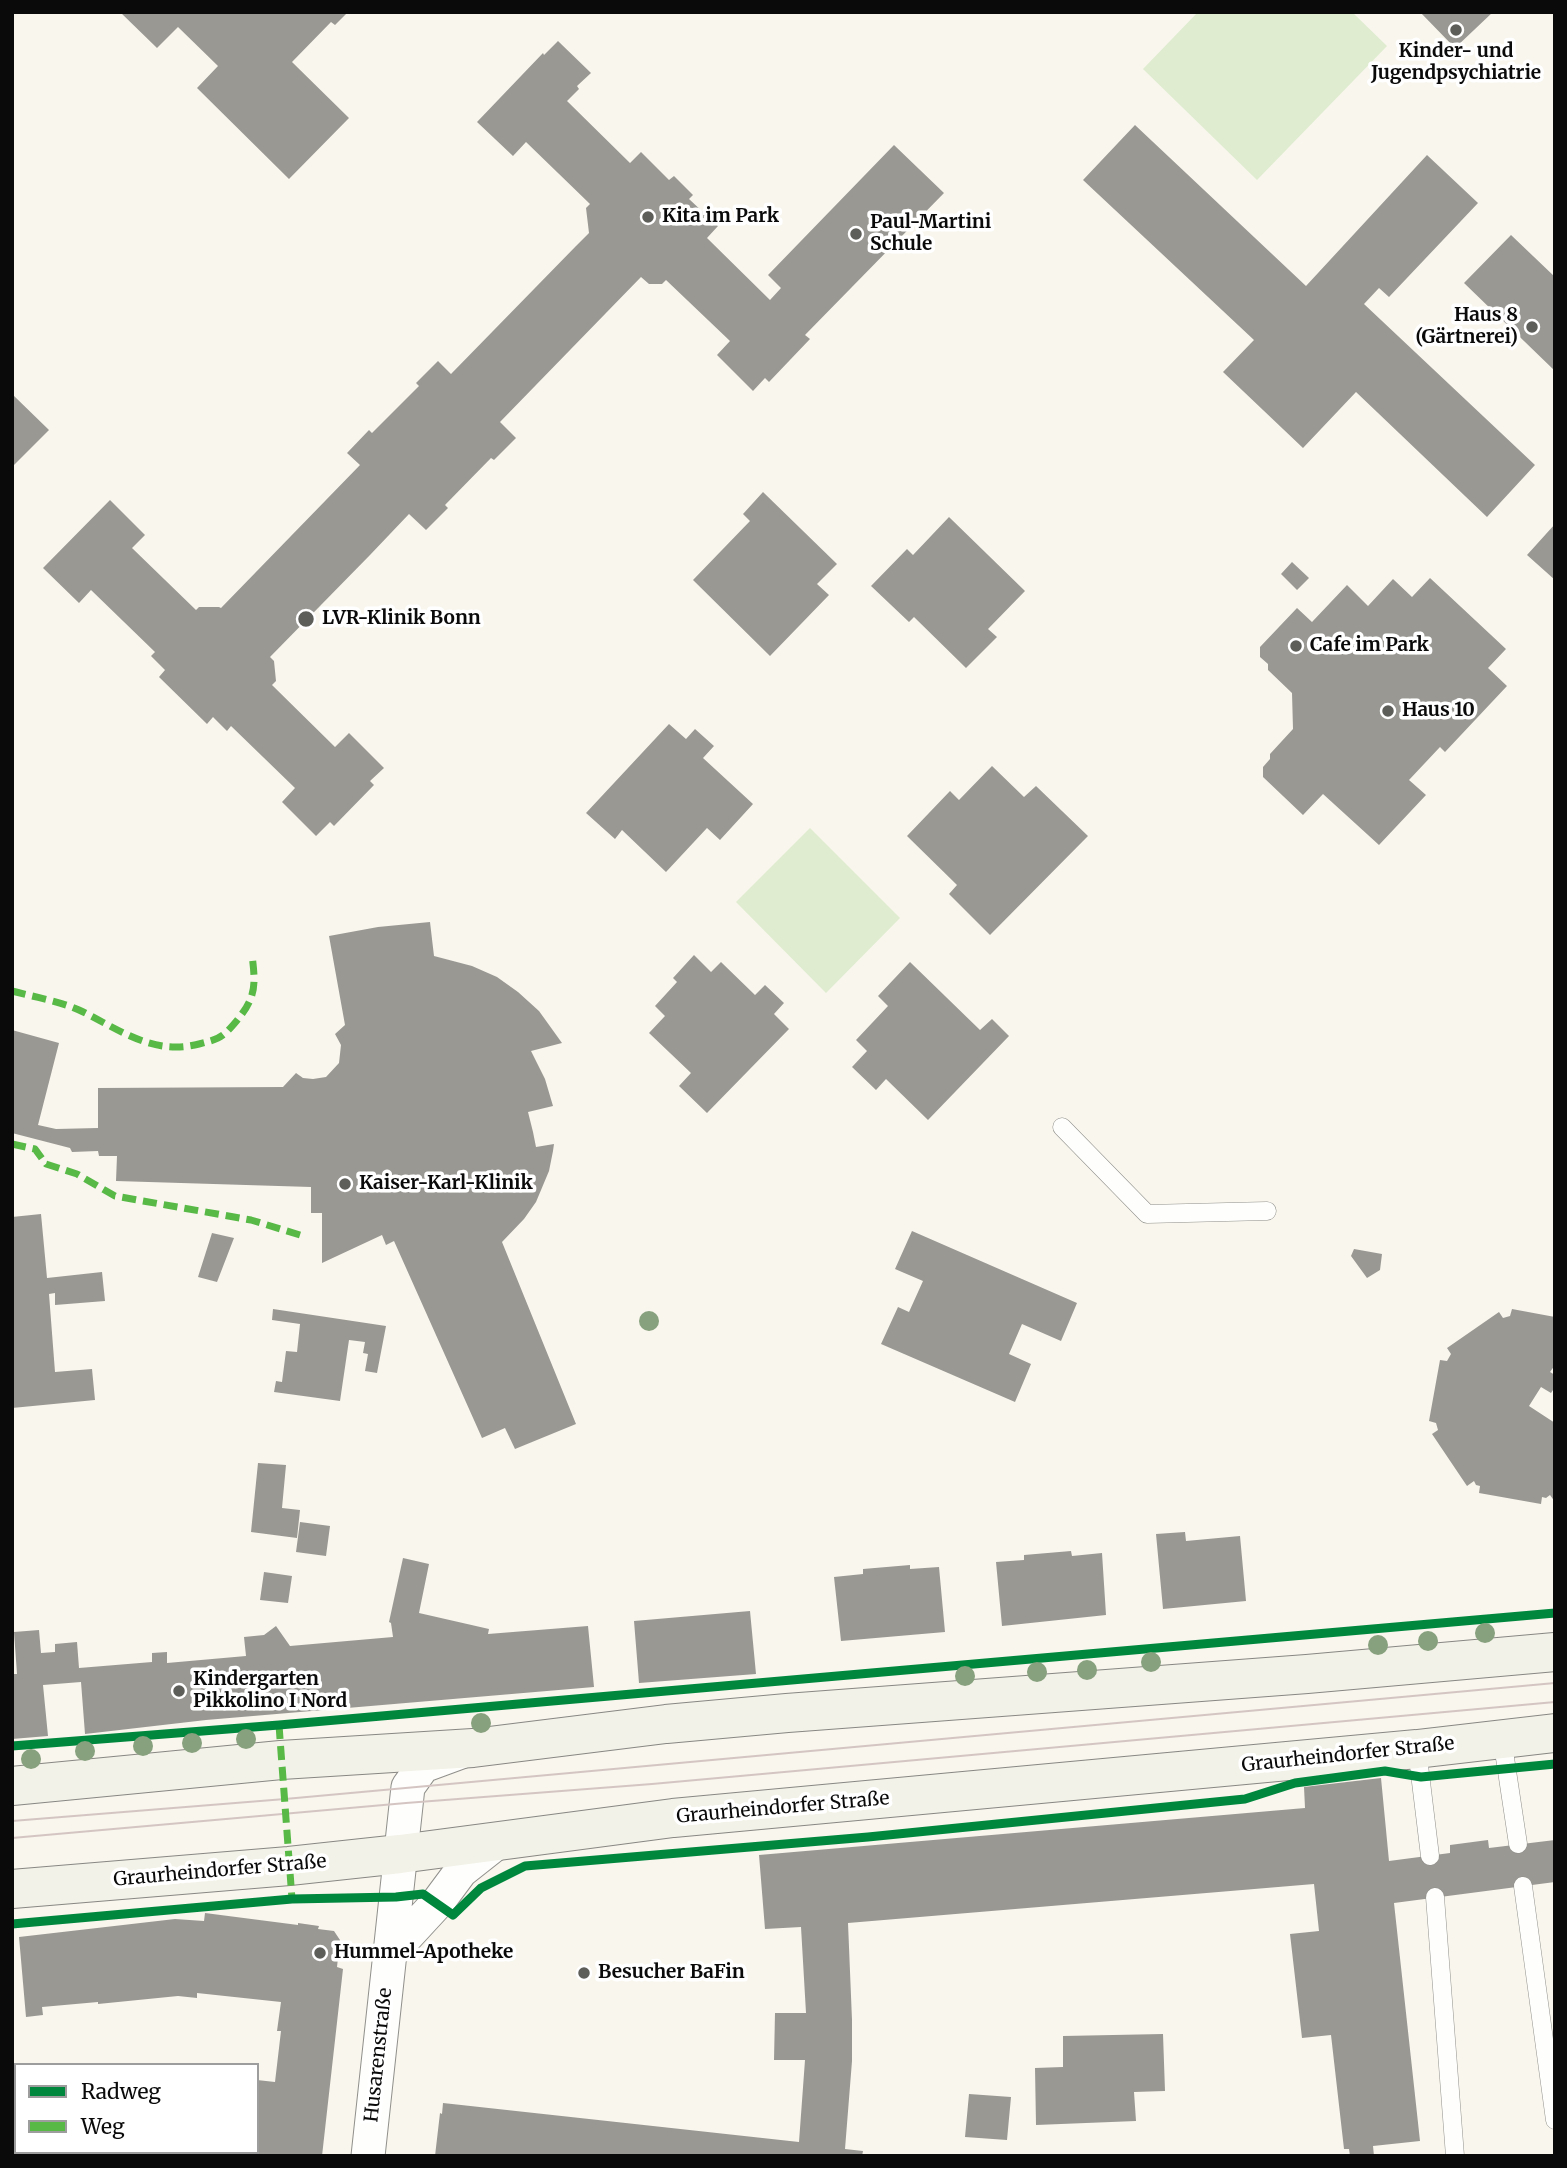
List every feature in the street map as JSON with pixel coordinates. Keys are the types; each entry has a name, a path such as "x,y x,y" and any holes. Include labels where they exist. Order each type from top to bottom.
{"main road":[{"path":"12,1786 281,1759 473,1748 666,1724 787,1713 1307,1674 1555,1651"},
{"name":"Graurheindorfer Straße","path":"12,1889 289,1866 673,1818 1418,1749 1555,1733"}],"street":[{"path":"353,1756 385,1770 408,1787 423,1766 473,1748"},
{"name":"Husarenstraße","path":"368,2156 408,1787"},
{"path":"390,1954 438,1902 461,1871 499,1841"}],"lane":[{"path":"1062,1127 1147,1214 1267,1211"},
{"path":"1502,1738 1518,1844"},
{"path":"1418,1749 1430,1856"},
{"path":"1523,1886 1555,2120"},
{"path":"1435,1897 1455,2156"}],"green space":[{"path":"1198,12 1352,12 1387,46 1257,180 1143,69"},
{"path":"810,828 900,918 826,993 736,902"}],"building":[{"path":"120,12 348,12 335,25 331,22 292,62 349,118 289,179 197,88 218,66 178,27 157,48"},
{"name":"Kinder- und Jugendpsychiatrie","path":"1420,12 1493,12 1455,48"},
{"path":"558,41 591,73 577,86 579,89 567,101 630,163 641,152 669,180 674,176 693,195 689,199 718,226 707,238 770,300 781,288 768,275 894,145 944,193 805,335 810,339 769,382 765,378 753,391 717,355 730,341 666,280 662,284 649,284 641,277 500,422 516,438 494,460 491,458 445,505 448,508 426,530 409,514 270,657 274,661 276,681 272,685 335,747 349,733 384,768 370,781 374,785 334,826 330,822 316,836 282,802 295,788 231,726 227,731 213,717 207,724 159,677 165,670 151,656 155,652 91,590 79,603 43,568 110,500 145,535 132,548 196,610 199,607 221,608 360,465 347,453 369,430 372,433 419,386 416,383 438,361 451,374 589,233 586,208 590,204 526,142 513,156 477,122 543,53 544,55"},
{"path":"1135,125 1306,286 1427,155 1478,203 1389,297 1379,288 1364,304 1535,465 1487,517 1356,392 1303,448 1223,372 1254,340 1083,180"},
{"name":"Haus 8 (Gärtnerei)","path":"1511,235 1555,277 1555,371 1464,283"},
{"path":"12,394 49,430 12,467"},
{"path":"763,492 837,564 817,584 829,595 770,656 693,580 750,521 743,514"},
{"path":"949,517 1025,591 988,629 997,637 966,668 914,617 909,622 871,586 907,549 913,555"},
{"path":"1555,524 1555,580 1527,555"},
{"path":"1292,562 1309,578 1297,590 1281,574"},
{"name":"Haus 10","path":"1430,578 1506,649 1488,668 1507,686 1445,752 1440,747 1409,780 1426,795 1379,845 1323,794 1303,815 1263,777 1263,767 1270,759 1270,754 1293,729 1292,693 1268,670 1268,664 1260,657 1260,647 1297,608 1312,622 1347,585 1368,606 1393,579 1412,597"},
{"path":"669,724 686,739 695,729 714,746 703,758 753,804 720,840 707,828 666,872 622,830 615,839 586,813"},
{"path":"992,766 1024,797 1036,786 1088,836 990,935 949,894 957,885 907,836 950,791 959,800"},
{"name":"Kaiser-Karl-Klinik","path":"430,922 434,956 472,966 497,977 539,1011 562,1043 531,1051 545,1079 553,1106 528,1112 536,1147 554,1144 553,1151 549,1171 536,1202 502,1242 576,1424 515,1449 505,1428 482,1438 394,1241 386,1245 382,1235 322,1263 322,1213 311,1213 311,1187 116,1181 117,1156 99,1156 98,1151 72,1152 70,1148 12,1133 12,1030 59,1043 38,1125 56,1129 98,1128 98,1088 283,1087 296,1073 303,1078 326,1077 339,1063 341,1045 335,1034 345,1025 329,936 378,927"},
{"path":"694,955 711,972 721,962 755,995 765,985 784,1003 774,1014 789,1029 707,1113 679,1086 691,1073 649,1033 665,1016 655,1006 677,982 673,978"},
{"path":"910,962 980,1030 992,1019 1009,1036 928,1120 886,1079 876,1090 852,1067 867,1051 856,1040 888,1006 878,996"},
{"path":"41,1214 47,1278 102,1272 105,1301 55,1305 55,1293 49,1294 55,1372 92,1369 95,1400 12,1408 12,1217"},
{"path":"912,1231 1077,1303 1061,1341 1022,1324 1009,1354 1031,1364 1015,1402 881,1344 898,1307 909,1312 923,1281 895,1269"},
{"path":"212,1233 234,1238 217,1282 198,1277"},
{"path":"1354,1249 1382,1254 1380,1270 1367,1278 1351,1256"},
{"path":"273,1309 386,1326 377,1373 365,1371 368,1354 363,1353 365,1342 349,1340 340,1401 274,1392 276,1381 282,1382 286,1351 297,1352 300,1324 272,1320"},
{"path":"1512,1309 1555,1317 1555,1365 1550,1372 1555,1375 1555,1387 1551,1393 1541,1387 1529,1406 1555,1423 1555,1502 1550,1495 1542,1497 1541,1504 1479,1493 1480,1486 1474,1481 1467,1486 1432,1434 1438,1430 1436,1423 1429,1421 1440,1360 1447,1361 1451,1354 1447,1348 1499,1312 1503,1318 1510,1316"},
{"path":"258,1463 286,1465 282,1508 300,1510 297,1538 251,1532"},
{"path":"300,1522 330,1526 326,1556 296,1552"},
{"path":"1185,1532 1186,1541 1240,1536 1246,1601 1163,1609 1156,1534"},
{"path":"1071,1551 1072,1556 1102,1553 1106,1615 1002,1626 996,1562 1024,1560 1024,1555"},
{"path":"403,1558 429,1564 419,1613 489,1629 488,1634 588,1626 594,1687 206,1720 85,1734 81,1682 43,1685 48,1736 12,1739 12,1674 17,1674 14,1632 39,1630 41,1653 55,1652 55,1644 77,1642 79,1668 152,1662 152,1653 167,1652 167,1663 246,1656 244,1637 264,1635 276,1626 290,1646 393,1637 389,1622"},
{"path":"910,1565 910,1569 939,1567 945,1632 841,1641 834,1577 863,1574 863,1569"},
{"path":"264,1572 292,1576 288,1603 260,1600"},
{"path":"750,1611 756,1674 639,1683 634,1621"},
{"path":"1381,1778 1389,1861 1450,1853 1450,1845 1488,1840 1489,1848 1555,1840 1555,1882 1394,1903 1420,2141 1373,2146 1374,2156 1350,2156 1349,2149 1344,2149 1331,2035 1302,2038 1290,1934 1319,1931 1314,1884 848,1923 852,2061 845,2149 863,2151 862,2156 435,2156 443,2103 799,2142 805,2060 774,2060 775,2013 806,2013 801,1927 765,1929 759,1855 1305,1808 1304,1787"},
{"path":"205,1913 298,1923 334,1931 340,1940 337,1967 343,1969 322,2156 253,2156 259,2154 259,2080 275,2082 281,2031 277,2031 281,2002 197,1993 197,1998 178,1996 42,2007 43,2015 26,2017 19,1937 175,1919 204,1921"},
{"path":"1163,2034 1165,2091 1134,2092 1136,2121 1036,2125 1035,2068 1063,2067 1063,2036"},
{"path":"969,2094 1011,2097 1007,2140 965,2137"}],"tram line":[{"path":"12,1821 285,1799 1555,1683"},
{"path":"12,1838 652,1784 1555,1702"}],"marked path":[{"path":"12,991 79,1010 151,1044 182,1047 219,1038 241,1015 253,992 252,955"},
{"path":"12,1144 35,1149 46,1164 77,1174 115,1196 251,1220 300,1235"},
{"path":"279,1725 292,1899"}],"cycle path":[{"path":"12,1746 1555,1613"},
{"path":"12,1924 292,1899 423,1894 453,1915 481,1888 525,1866 868,1837 1245,1799 1295,1783 1385,1771 1421,1777 1555,1764"}],"place":[{"name":"Kinder- und Jugendpsychiatrie","path":"1456,30"},
{"name":"Kita im Park","path":"648,217"},
{"name":"Paul-Martini Schule","path":"856,234"},
{"name":"Haus 8 (Gärtnerei)","path":"1532,327"},
{"name":"LVR-Klinik Bonn","path":"306,619"},
{"name":"Cafe im Park","path":"1296,646"},
{"name":"Haus 10","path":"1388,711"},
{"name":"Kaiser-Karl-Klinik","path":"345,1184"},
{"name":"Kindergarten Pikkolino I Nord","path":"179,1691"},
{"name":"Hummel-Apotheke","path":"320,1953"},
{"name":"Besucher BaFin","path":"584,1973"}]}
